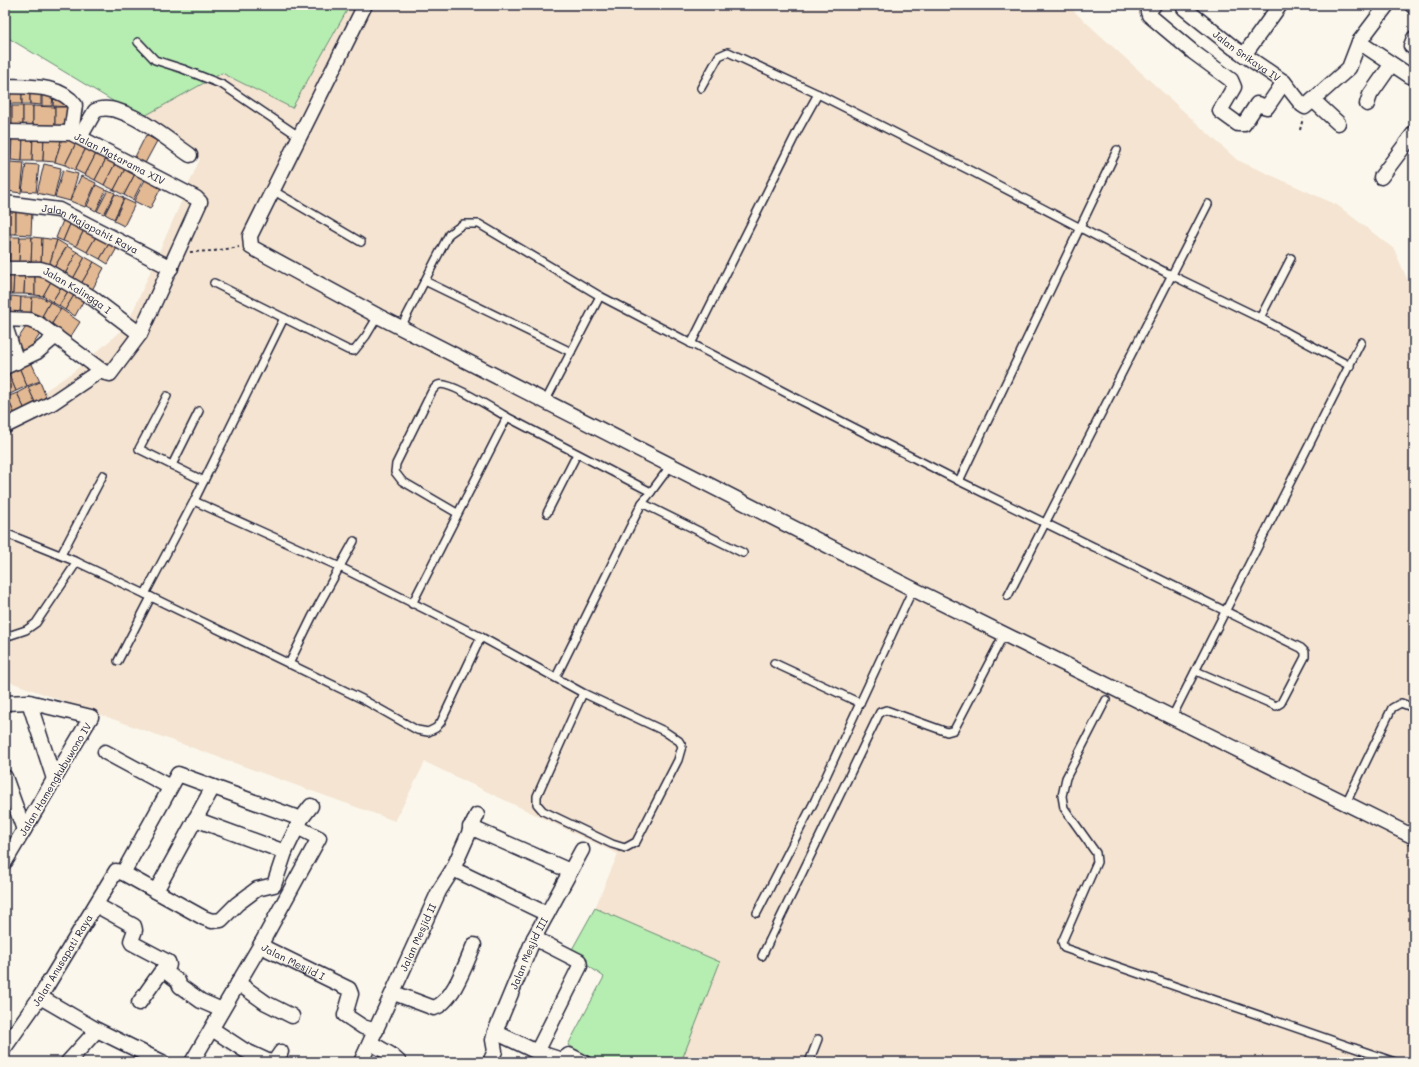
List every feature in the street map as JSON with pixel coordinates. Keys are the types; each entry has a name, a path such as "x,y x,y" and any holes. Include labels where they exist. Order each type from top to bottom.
{"street":[{"path":"365,5 274,191 250,236 251,247 378,316 401,326 545,402 913,589 1414,837"},
{"path":"1154,5 1148,12 1149,15 1193,52 1231,80 1234,87 1220,111 1238,124 1244,124 1257,104 1267,107 1284,82"},
{"path":"1244,55 1280,5"},
{"path":"1309,104 1349,68 1359,42 1387,5"},
{"name":"Jalan Srikaya IV","path":"1183,6 1244,55 1284,82 1302,105 1309,104 1338,123"},
{"path":"1414,38 1410,43 1414,48"},
{"path":"1359,42 1410,76 1414,75"},
{"path":"1367,104 1370,95 1391,64"},
{"path":"5,86 40,87 66,97 75,105 76,135"},
{"path":"76,135 95,111 105,107 131,114 190,155"},
{"name":"Jalan Matarama XIV","path":"5,132 76,135 196,198 200,202 180,250"},
{"path":"1381,177 1414,133"},
{"name":"Jalan Majapahit Raya","path":"5,203 59,210 171,268"},
{"path":"5,319 31,321 56,336 107,374 112,372 140,334 180,250"},
{"name":"Jalan Kalingga I","path":"5,269 40,269 47,271 91,297 140,334"},
{"path":"5,326 11,364 37,352 56,336"},
{"path":"5,426 52,403 102,370"},
{"path":"5,703 29,702 54,779"},
{"name":"Jalan Hamengkubuwono IV","path":"5,862 90,719 90,716 29,702"},
{"path":"105,752 170,787"},
{"name":"Jalan Anusapati Raya","path":"5,1046 40,997 96,905 120,872 178,774 181,773 213,787"},
{"path":"5,776 24,830"},
{"path":"156,891 213,787 299,823 319,838 260,944"},
{"path":"120,872 204,918 212,921 222,920 237,904 257,889 274,885 285,852 299,823 311,806"},
{"name":"Jalan Mesjid II","path":"361,1062 394,993 439,891 453,869 477,815"},
{"path":"195,820 285,852"},
{"path":"470,828 570,871"},
{"name":"Jalan Mesjid III","path":"490,1062 495,1051 493,1040 495,1032 534,938 582,850"},
{"path":"453,869 547,914"},
{"path":"96,905 134,926 136,930 131,941 133,944 168,962"},
{"path":"534,938 580,963 537,1052"},
{"name":"Jalan Mesjid I","path":"192,1062 260,944 267,949 349,989 351,994 345,1015 363,1027 373,1037"},
{"path":"394,993 434,1008 439,1006 452,991 474,945"},
{"path":"139,1003 168,962"},
{"path":"168,962 170,965 166,972 178,981 180,986 201,1001 222,1010"},
{"path":"238,983 266,1002 292,1016"},
{"path":"40,997 97,1030 162,1062"},
{"path":"212,1028 244,1050 270,1062"},
{"path":"68,1062 97,1030"},
{"path":"495,1032 537,1052 562,1060 570,1055 583,1062"},
{"path":"373,1037 399,1062"}],"lane":[{"path":"138,42 155,60 183,68 224,85 300,137"},
{"path":"701,88 719,56 728,52 818,94 1172,276 1260,318 1350,366"},
{"path":"691,344 798,130 818,94"},
{"path":"959,481 1116,150"},
{"path":"274,191 362,242"},
{"path":"1008,596 1208,204"},
{"path":"401,326 449,234 457,228 470,223 479,224 600,296 691,344 959,481 1301,648 1305,652 1305,656 1281,703 1276,706 1196,671"},
{"path":"1260,318 1291,258"},
{"path":"425,281 571,352"},
{"path":"214,283 348,350 354,351 366,336 378,316"},
{"path":"545,402 600,296"},
{"path":"118,661 148,595 284,318"},
{"path":"1172,718 1361,342"},
{"path":"457,513 402,481 395,472 396,464 432,392 438,385 444,384 470,396 507,417 651,492"},
{"path":"167,396 140,449 204,481"},
{"path":"172,465 200,411"},
{"path":"412,604 507,417"},
{"path":"546,513 577,454"},
{"path":"556,677 642,503 671,465"},
{"path":"61,555 103,475"},
{"path":"194,501 340,567 481,637 583,693 664,731 679,741 682,746 678,760 636,842 626,848 612,844 543,811 537,804 537,796 583,693"},
{"path":"642,503 742,553"},
{"path":"5,533 61,555 148,595 362,699 417,730 428,732 436,728 441,722 481,637"},
{"path":"289,664 354,541"},
{"path":"5,637 26,630 36,623 77,562"},
{"path":"757,913 815,800 913,589"},
{"path":"762,956 880,712 886,710 947,732 954,730 1004,634"},
{"path":"774,663 860,703"},
{"path":"1106,700 1066,778 1062,796 1064,808 1096,853 1097,862 1062,942 1064,948 1395,1062"},
{"path":"1346,803 1392,708 1401,703 1414,708"},
{"path":"809,1062 818,1039"}],"path":[{"path":"180,250 194,253 234,249 250,242"}],"shaded area":[{"path":"350,5 1067,5 1237,160 1337,205 1394,249 1414,295 1414,1062 681,1062 720,962 595,908 618,854 425,762 395,821 5,680 5,418 73,372 126,327 200,159 141,118 222,73 292,108"}],"green space":[{"path":"5,5 350,5 292,108 222,73 141,118 5,36"},
{"path":"595,908 720,962 681,1062 600,1062 568,1045 604,977 570,953"}],"building":[{"path":"5,62 11,66 5,77"},
{"path":"5,88 10,88 10,104 5,104"},
{"path":"10,88 22,88 22,104 10,104"},
{"path":"22,88 30,88 30,104 22,104"},
{"path":"30,88 41,88 41,105 30,104"},
{"path":"42,93 53,93 52,106 42,106"},
{"path":"54,93 71,107 53,106"},
{"path":"5,106 12,106 12,127 5,127"},
{"path":"12,106 23,106 23,128 12,127"},
{"path":"23,106 33,106 33,128 23,128"},
{"path":"33,106 55,107 55,128 33,128"},
{"path":"55,107 71,107 71,128 55,128"},
{"path":"5,135 12,136 11,160 5,160"},
{"path":"146,135 157,141 143,167 133,161"},
{"path":"12,136 23,136 22,161 11,160"},
{"path":"23,136 33,136 32,161 22,161"},
{"path":"33,136 44,136 43,161 32,161"},
{"path":"44,136 62,138 55,162 43,161"},
{"path":"62,138 77,141 65,165 55,162"},
{"path":"77,141 87,146 75,170 65,165"},
{"path":"87,146 97,152 85,175 75,170"},
{"path":"97,152 107,157 95,180 85,175"},
{"path":"107,157 116,162 104,185 95,180"},
{"path":"5,161 8,162 5,187"},
{"path":"9,162 24,163 21,193 7,191"},
{"path":"116,162 126,167 114,190 104,185"},
{"path":"26,164 39,165 36,192 22,191"},
{"path":"44,164 61,168 54,197 37,193"},
{"path":"126,167 136,172 124,195 114,190"},
{"path":"63,170 78,174 70,201 55,197"},
{"path":"136,172 145,176 133,200 124,195"},
{"path":"81,176 96,183 85,207 70,201"},
{"path":"146,178 162,186 150,209 134,201"},
{"path":"96,185 106,190 96,211 87,206"},
{"path":"108,190 115,193 104,214 97,211"},
{"path":"115,194 124,198 114,219 105,214"},
{"path":"124,199 135,204 124,226 114,221"},
{"path":"5,211 16,212 16,234 5,234"},
{"path":"16,212 32,212 31,235 16,234"},
{"path":"64,218 71,222 63,241 56,238"},
{"path":"71,222 85,228 76,246 63,241"},
{"path":"85,228 97,235 87,252 76,246"},
{"path":"97,235 110,242 100,259 87,252"},
{"path":"5,237 10,237 9,266 5,266"},
{"path":"10,237 20,237 19,266 9,266"},
{"path":"20,237 32,237 31,267 19,266"},
{"path":"32,237 42,238 41,267 31,267"},
{"path":"42,238 57,240 49,266 41,267"},
{"path":"57,240 67,246 54,268 49,266"},
{"path":"110,242 118,246 108,264 100,259"},
{"path":"67,246 77,252 65,274 54,268"},
{"path":"77,252 85,257 73,279 65,274"},
{"path":"85,257 94,262 81,284 73,279"},
{"path":"94,262 104,268 92,290 81,284"},
{"path":"6,272 6,294 5,294"},
{"path":"6,272 14,272 13,294 6,294"},
{"path":"14,272 25,272 24,294 13,294"},
{"path":"25,272 35,272 35,295 24,294"},
{"path":"35,272 53,278 43,296 35,295"},
{"path":"53,278 63,284 52,302 43,296"},
{"path":"63,284 70,288 59,306 52,302"},
{"path":"70,288 76,292 65,310 59,306"},
{"path":"76,292 85,298 75,316 65,310"},
{"path":"11,296 21,297 20,316 10,316"},
{"path":"21,297 32,297 31,316 20,316"},
{"path":"32,297 41,297 50,302 40,320 31,316"},
{"path":"50,302 61,309 50,327 40,320"},
{"path":"61,309 80,322 69,339 50,327"},
{"path":"28,324 41,333 26,354 13,346"},
{"path":"7,350 11,363 5,365 5,351"},
{"path":"30,360 40,381 27,386 18,365"},
{"path":"18,365 27,386 16,391 7,370"},
{"path":"7,370 16,391 6,396 5,371"},
{"path":"40,382 49,404 38,409 28,387"},
{"path":"28,387 38,409 27,414 17,393"},
{"path":"17,393 27,414 17,419 7,397"},
{"path":"7,397 17,419 8,423 5,416 5,398"}]}
